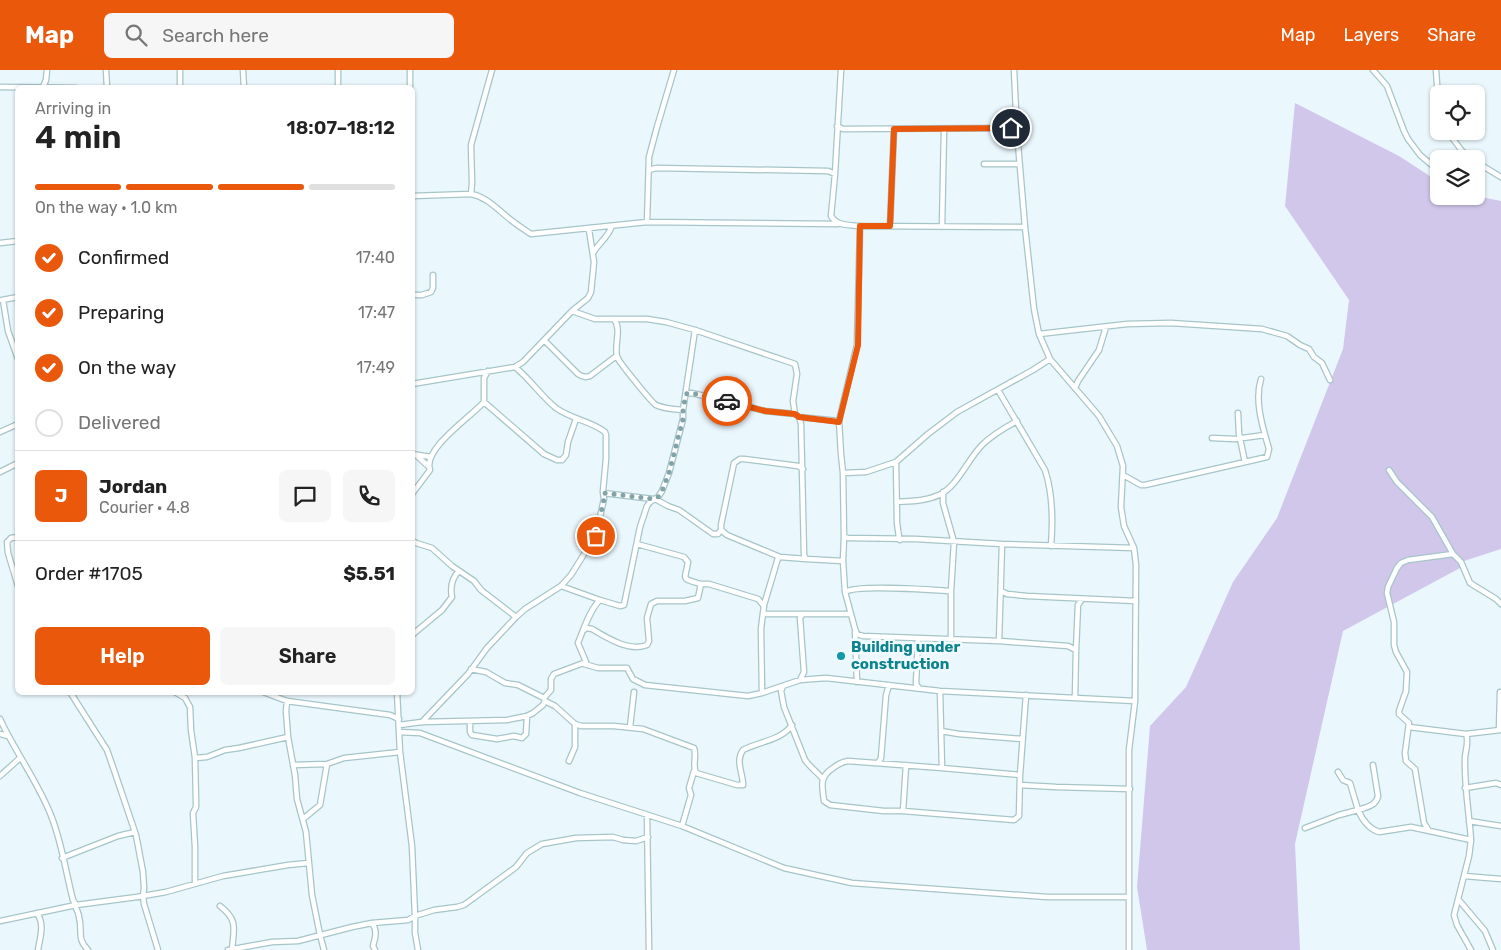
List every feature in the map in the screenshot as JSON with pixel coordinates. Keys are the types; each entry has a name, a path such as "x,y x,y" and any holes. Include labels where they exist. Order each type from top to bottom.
{"street":[{"path":"44,85 47,70"},
{"path":"106,70 107,85"},
{"path":"179,85 180,70"},
{"path":"243,70 244,85"},
{"path":"338,70 338,85"},
{"path":"410,70 410,85"},
{"path":"470,194 472,183 472,145 492,70"},
{"path":"647,222 649,157 656,126 674,70"},
{"path":"824,223 831,216 841,70"},
{"path":"1014,70 1019,164 1034,309 1039,334 1050,358 1099,416 1113,438 1120,455 1123,474 1120,493 1124,526 1134,548 1137,627 1130,750 1129,950"},
{"path":"1373,70 1387,86 1408,139 1420,155 1430,163"},
{"path":"1436,70 1437,85"},
{"path":"0,87 15,87"},
{"path":"1011,128 1016,121"},
{"path":"838,126 843,130"},
{"path":"837,134 843,130 894,129 1011,128 1017,132"},
{"path":"890,226 894,129"},
{"path":"942,226 944,130"},
{"path":"984,164 1019,164"},
{"path":"1485,167 1501,177"},
{"path":"649,170 656,168 828,171 835,174"},
{"path":"415,195 470,194 484,198 531,234 647,222 1025,227"},
{"path":"831,216 838,224"},
{"path":"593,253 597,246 606,239 612,226"},
{"path":"857,682 855,626 845,592 843,474 839,422 858,345 860,226"},
{"path":"415,383 514,367 523,362 588,298 591,292 594,262 591,228"},
{"path":"0,243 15,241"},
{"path":"415,295 431,292 433,288 433,275"},
{"path":"15,298 1,300 8,331 15,350"},
{"path":"572,312 595,319 647,319 666,322 795,364 797,374 793,401 802,424 802,459 800,467 806,559"},
{"path":"614,319 617,325 618,358 648,399 662,408 683,410"},
{"path":"1039,334 1126,324 1171,323 1273,331 1287,336 1309,349 1314,357 1322,363 1330,380"},
{"path":"1075,388 1099,350 1106,327"},
{"path":"561,586 600,600 620,606 624,605 640,527 647,506 662,491 669,473 683,419 695,330"},
{"path":"544,340 582,377 590,376 609,360 615,357 618,358"},
{"path":"843,474 866,472 896,462 947,419 966,406 998,390 1050,358"},
{"path":"422,722 516,617 561,586 571,575 596,536 604,499 605,432 557,409 514,367"},
{"path":"415,490 430,470 428,466 431,457 451,430 484,402 484,378 488,371"},
{"path":"1123,474 1141,485 1145,485 1265,458 1268,455 1269,449 1258,398 1261,379"},
{"path":"998,390 1045,470 1050,483 1052,508 1051,546"},
{"path":"686,394 696,394 765,411 839,422"},
{"path":"484,402 544,454 557,460 562,460 566,455 568,442 576,419"},
{"path":"1238,413 1240,439 1245,462"},
{"path":"897,502 918,501 939,496 955,480 981,446 995,433 1017,421"},
{"path":"0,432 15,425"},
{"path":"1212,438 1240,439 1265,435"},
{"path":"415,455 431,457"},
{"path":"415,456 428,466"},
{"path":"604,493 654,499 679,510 713,534 718,534 721,530 728,485 736,461 744,459 800,467"},
{"path":"896,462 898,537 900,540"},
{"path":"0,472 15,464"},
{"path":"1389,470 1397,482 1432,518 1453,554 1461,562 1470,583 1501,604"},
{"path":"944,492 943,503 954,542 951,639"},
{"path":"721,530 727,535 780,557 843,561"},
{"path":"948,542 952,536"},
{"path":"15,537 7,542 8,553 15,576"},
{"path":"844,537 1134,548"},
{"path":"415,542 430,546 516,617"},
{"path":"637,544 684,557 688,562 684,576 687,580 709,584 758,598 764,606"},
{"path":"999,641 1002,544"},
{"path":"1429,831 1424,823 1415,769 1406,761 1408,721 1399,714 1406,691 1407,672 1394,645 1394,622 1387,593 1388,587 1398,568 1404,561 1453,554"},
{"path":"762,693 761,629 763,613 775,563 780,557"},
{"path":"415,632 442,610 452,597 451,590 454,576 459,571"},
{"path":"584,630 586,628 592,629 632,647 647,645 649,641 647,618 651,604 657,601 685,601 698,598 701,584"},
{"path":"845,592 864,588 951,591"},
{"path":"1001,591 1007,594 1136,601"},
{"path":"1001,597 1007,594"},
{"path":"1074,598 1078,605"},
{"path":"1075,698 1078,605 1082,599"},
{"path":"584,664 587,661 578,643 594,607 600,600"},
{"path":"763,613 850,614"},
{"path":"803,614 800,618 804,672 808,678"},
{"path":"855,629 857,634 863,636 999,641 1068,646 1076,650"},
{"path":"918,639 916,684 919,688"},
{"path":"399,725 422,722 507,720 526,716 543,705 544,699 552,690 551,679 554,674 584,664 598,668 626,668 637,682 654,687 748,696 808,678 826,678 940,691 1134,701"},
{"path":"471,669 486,672 505,683 518,685 555,706 575,724 581,726 643,729 694,748 696,752 694,771 689,788 691,795 682,826"},
{"path":"800,680 804,672"},
{"path":"881,764 886,694 889,685"},
{"path":"783,686 781,691 782,698 805,760 823,779"},
{"path":"940,691 942,768"},
{"path":"630,727 634,692"},
{"path":"1409,728 1466,734 1500,730 1500,692"},
{"path":"72,695 107,750 134,832 142,872 144,904 156,949"},
{"path":"180,695 186,698 190,706 195,758 196,800 193,816 195,847 194,883"},
{"path":"271,695 287,701 390,715 399,719"},
{"path":"398,695 400,752 412,846 418,950"},
{"path":"826,772 823,779 824,801 827,804 884,811 1014,820 1019,816 1026,695"},
{"path":"287,701 288,737 297,799 303,819 311,886 324,950"},
{"path":"470,721 470,732 472,735 497,739 514,736 522,738 526,734 526,716"},
{"path":"0,718 52,818 79,917 80,939 88,950"},
{"path":"420,733 429,723"},
{"path":"569,761 575,747 575,724"},
{"path":"694,771 703,776 737,786 743,785 739,762 740,753 772,739 790,729 792,725"},
{"path":"941,731 1022,739"},
{"path":"399,732 420,733 580,793 682,826 784,868 852,883 1046,897 1129,897"},
{"path":"0,734 8,736"},
{"path":"1466,734 1465,788 1471,840 1455,919 1471,950"},
{"path":"195,758 207,757 225,750 288,737"},
{"path":"293,764 327,764 344,758 400,752"},
{"path":"0,776 20,758"},
{"path":"816,771 826,772 843,762 906,765 1020,775"},
{"path":"303,819 320,805 327,764"},
{"path":"903,811 906,765"},
{"path":"1305,828 1339,815 1372,806 1378,796 1373,765"},
{"path":"1338,772 1342,780 1350,783 1358,810 1375,831 1411,827 1471,840"},
{"path":"1465,788 1496,783 1501,785"},
{"path":"1020,785 1130,789"},
{"path":"648,815 649,950"},
{"path":"1470,821 1501,826"},
{"path":"62,858 118,836 134,832"},
{"path":"220,906 233,919 230,950 272,942 298,941 372,923 408,920 434,910 464,905 516,867 527,853 542,844 576,838 600,837 636,840 648,837"},
{"path":"0,921 75,905 143,896 194,883 288,864 308,863"},
{"path":"1464,876 1501,879"},
{"path":"1458,899 1485,931 1493,950"},
{"path":"37,913 42,924 38,950"},
{"path":"408,920 415,924"},
{"path":"372,923 375,927 376,936 373,946 375,950"},
{"path":"272,942 272,950"}],"shaded area":[{"path":"1295,103 1399,156 1430,176 1430,205 1485,205 1485,198 1501,201 1501,549 1461,562 1460,568 1343,631 1295,844 1300,950 1147,950 1137,887 1150,726 1186,687 1233,582 1277,518 1343,349 1349,300 1285,206"}],"way so far":[{"path":"596,536 604,493 653,499 658,497 662,491 669,473 683,419 686,394 691,393 727,401"}],"place":[{"name":"Building under construction","path":"841,656"}],"route":[{"path":"727,401 765,411 839,422 858,345 860,226 890,226 894,129 1011,128"}]}
